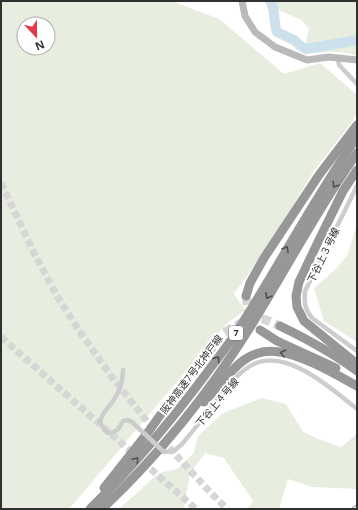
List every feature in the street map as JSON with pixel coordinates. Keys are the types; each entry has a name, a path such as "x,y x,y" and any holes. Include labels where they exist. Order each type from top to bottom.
{"highway":[{"path":"246,296 250,283 264,258 319,175 357,125"},
{"name":"阪神高速7号北神戸線","path":"90,509 119,481 184,404 235,334 309,210 357,137"},
{"name":"阪神高速7号北神戸線","path":"102,509 128,484 174,432 216,378 248,330 323,203 357,153"},
{"path":"357,170 343,191 319,240 299,282 296,296 297,307 304,321 357,364"},
{"path":"280,326 315,343 357,371"},
{"path":"260,330 277,340 334,367 357,382"},
{"name":"7","path":"128,484 145,469 234,370 250,356 257,353 271,351 285,353 320,367 357,386"},
{"path":"86,509 149,431 166,407"}],"street":[{"path":"242,1 245,16 255,32 275,47 306,60 329,56 357,60"},
{"path":"338,58 339,65 357,84"},
{"name":"下谷上３号線","path":"357,186 305,291 304,303 307,312 312,318 357,350"},
{"name":"下谷上４号線","path":"123,370 123,378 118,391 101,417 100,422 108,433 112,433 118,429 123,421 128,420 164,452 174,450 182,444 236,377 256,363 276,360 287,363 325,383 357,409"}],"shaded area":[{"path":"1,1 171,1 219,19 284,74 320,63 357,95 357,113 352,122 313,172 275,236 234,294 245,310 225,325 69,509 1,509"},
{"path":"273,1 357,1 357,56 341,52 311,53 306,41 309,29 302,20 278,10"},
{"path":"357,224 357,342 324,321 314,288 336,269 348,254"},
{"path":"262,398 286,404 303,432 321,440 341,447 357,434 357,489 312,487 288,479 279,509 234,509 248,508 253,501 224,458 205,453 190,474 184,507 185,509 119,509 159,473 177,469 194,453 198,436 223,413"}],"waterway":[{"path":"270,1 273,8 277,32 294,40 306,49 357,40"}],"tunnel":[{"path":"1,183 34,253 57,296 82,335 112,377 154,430"},
{"path":"246,296 248,310 251,317"},
{"path":"166,407 224,333 242,323 257,319 269,321 280,326"},
{"path":"1,337 196,509"},
{"path":"162,440 227,509"}],"railway":[{"path":"353,509 357,506"}]}
